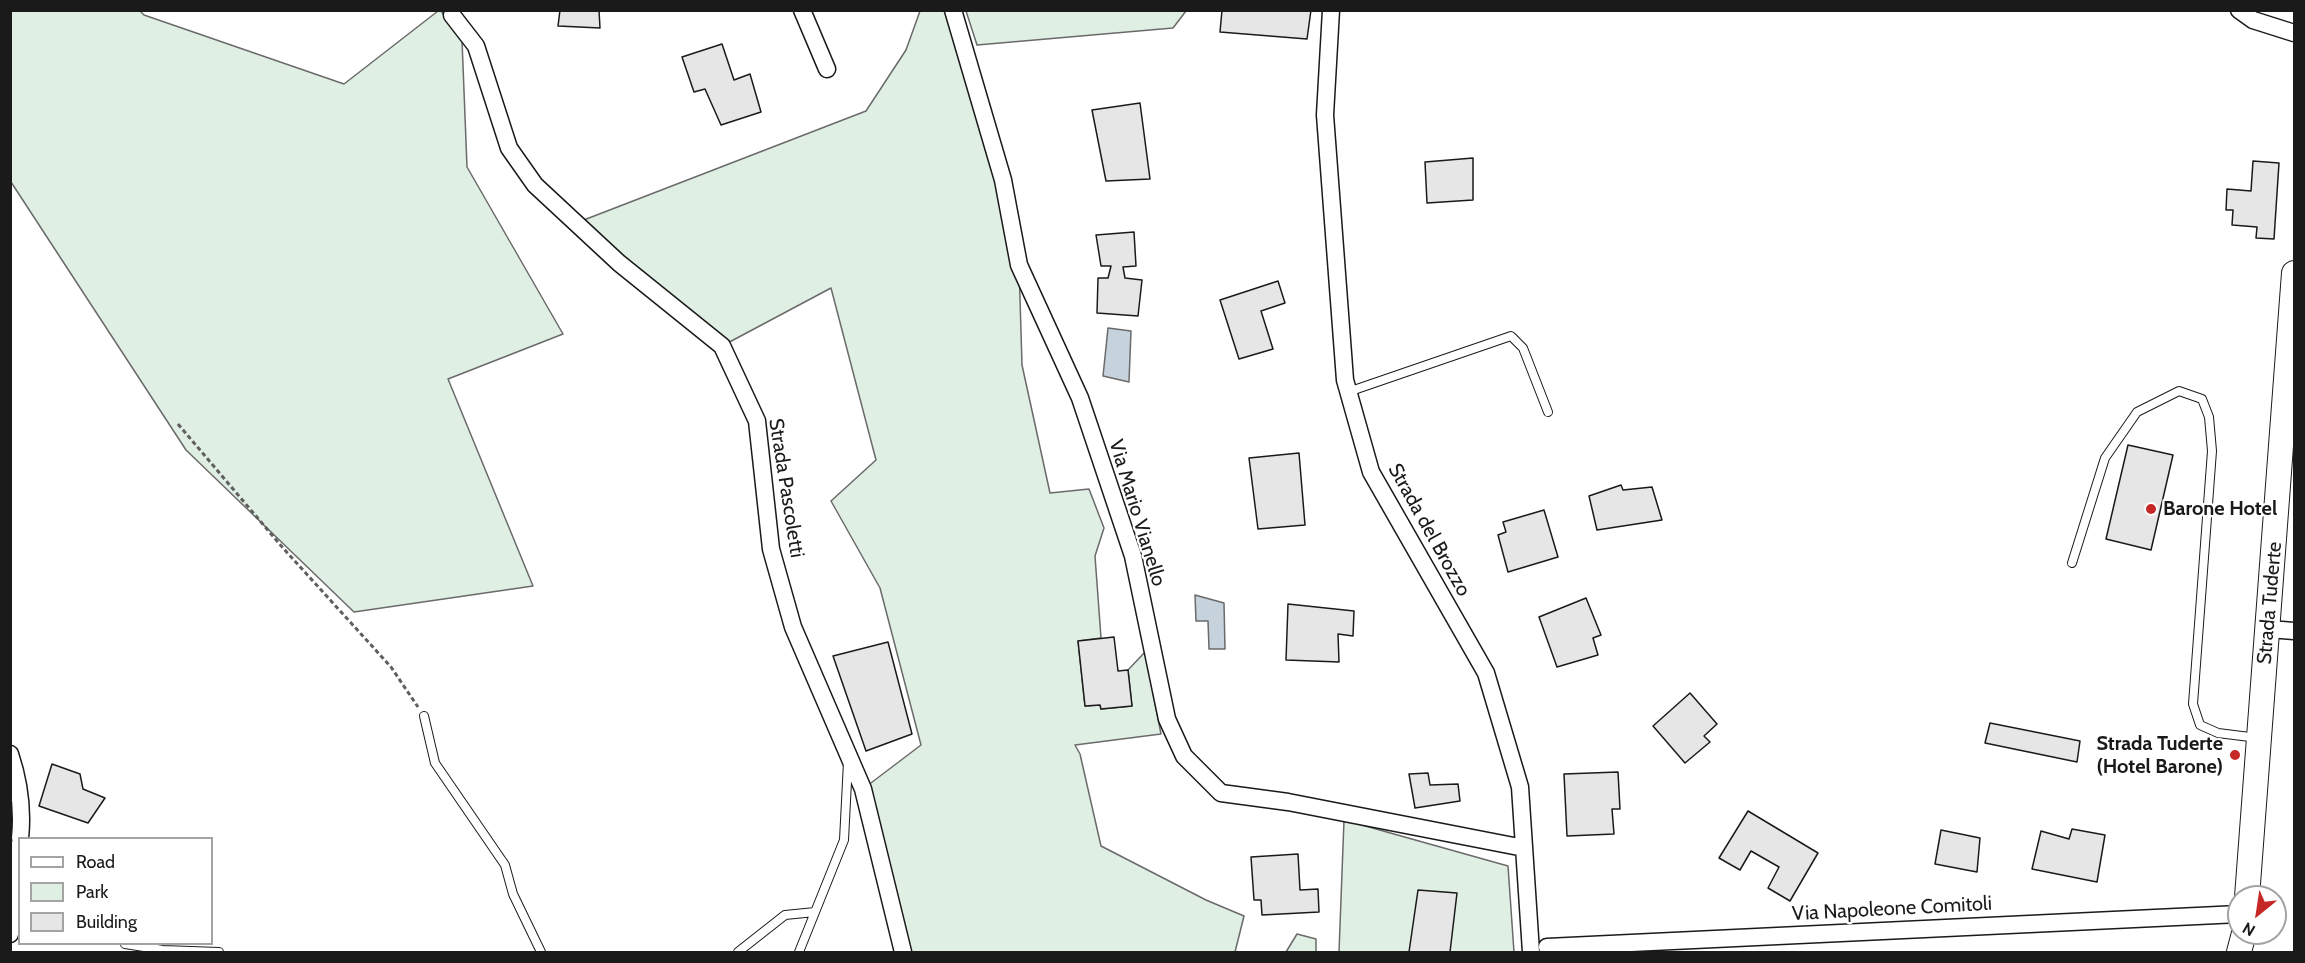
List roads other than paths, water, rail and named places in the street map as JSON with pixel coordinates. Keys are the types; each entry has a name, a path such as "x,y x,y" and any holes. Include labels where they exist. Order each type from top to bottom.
{"main road":[{"name":"Strada Tuderte","path":"2248,885 2295,273"}],"street":[{"path":"802,10 827,69"},
{"name":"Via Mario Vianello","path":"953,10 1003,180 1018,266 1080,398 1133,556 1167,719 1184,756 1221,793 1288,802 1524,848"},
{"name":"Strada del Brozzo","path":"1331,10 1325,115 1344,380 1371,472 1486,673 1520,787 1531,952"},
{"path":"2239,10 2253,20 2295,33"},
{"name":"Strada Pascoletti","path":"450,13 476,46 509,148 535,185 619,263 722,346 757,421 771,549 793,627 863,789 903,952"},
{"path":"2269,629 2295,631"},
{"path":"10,754 17,773 16,807 20,837"},
{"path":"10,936 18,862"},
{"name":"Via Napoleone Comitoli","path":"1547,946 2227,915"}],"lane":[{"path":"1348,392 1511,336 1523,348 1548,412"},
{"path":"2072,563 2105,458 2137,411 2179,391 2202,399 2208,417 2212,451 2193,704 2200,725 2218,733 2259,738"},
{"path":"423,716 435,763 505,865 513,894 541,952"},
{"path":"799,952 844,840 849,755"},
{"path":"738,952 785,915 815,912"},
{"path":"131,945 163,950 219,952"}],"place":[{"name":"Barone Hotel","path":"2151,509"},
{"name":"Strada Tuderte (Hotel Barone)","path":"2235,755"}]}
